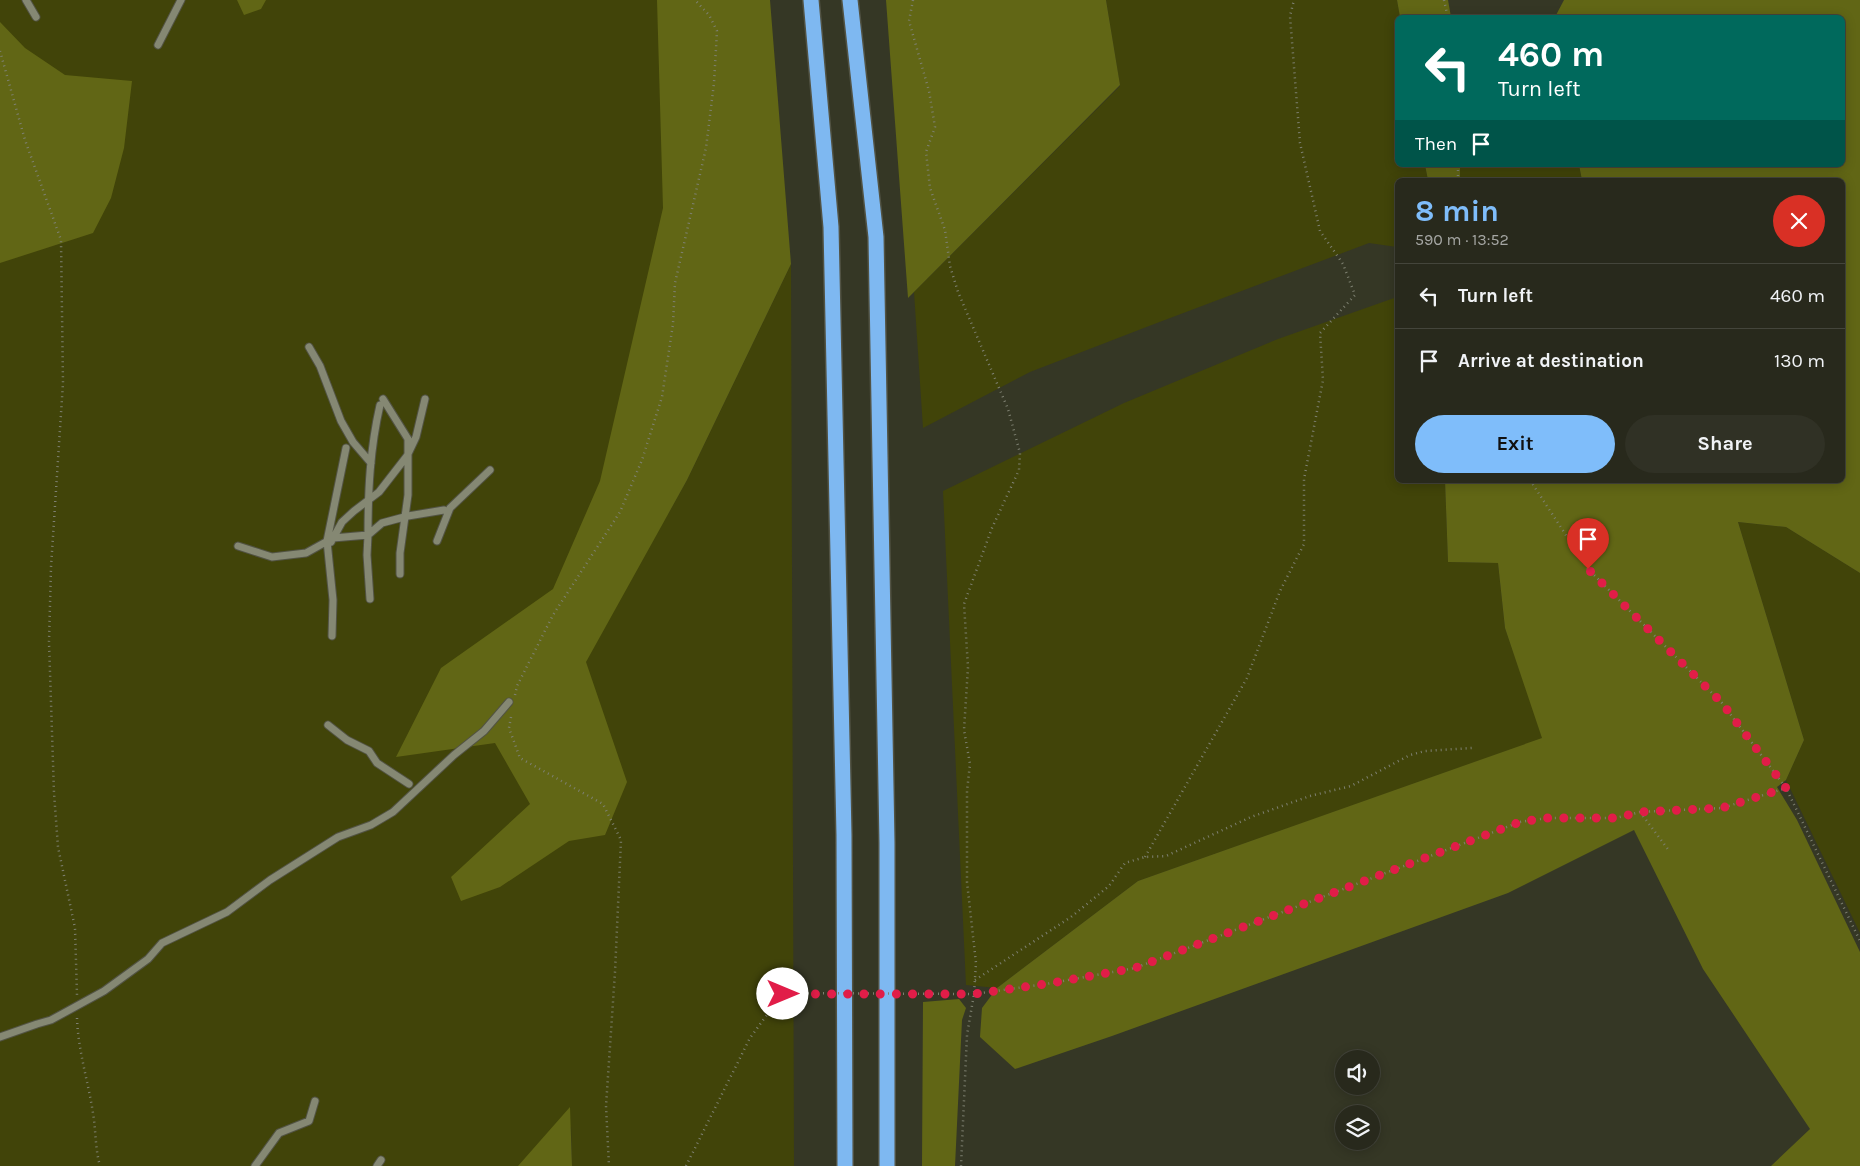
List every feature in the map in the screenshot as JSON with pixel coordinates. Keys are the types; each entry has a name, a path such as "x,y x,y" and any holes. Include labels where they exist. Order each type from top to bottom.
{"highway":[{"path":"811,0 831,226 844,835 845,1166"},
{"path":"850,0 876,237 887,843 887,1166"}],"lane":[{"path":"26,0 36,17"},
{"path":"158,45 181,0"},
{"path":"309,347 320,366 342,421 353,442 371,463"},
{"path":"329,543 342,522 379,492 407,456 416,437 425,398"},
{"path":"370,600 367,555 368,500 371,463 381,402 408,439 408,487 400,554 400,574"},
{"path":"332,636 333,600 329,543 346,448"},
{"path":"437,541 450,508 490,470"},
{"path":"238,546 272,557 306,553 329,543 368,535 382,523 406,516 444,510"},
{"path":"0,1037 51,1020 104,991 148,959 162,943 228,912 270,880 338,837 371,825 393,812 454,755 484,731 511,702"},
{"path":"328,725 347,740 370,751 377,763 409,784"},
{"path":"255,1166 279,1133 309,1121 315,1101"}],"path":[{"path":"511,702 517,686 553,616 620,512 642,460 662,397 673,324 676,283 706,148 714,84 717,31 708,15 695,0"},
{"path":"913,0 909,21 929,91 935,127 926,152 930,188 945,230 950,266 958,292 1008,409 1020,453 1019,470 992,528 964,604 968,667 964,730 970,764 967,791 967,882 976,963 974,994 967,1035 961,1166"},
{"path":"1145,858 1247,678 1280,591 1304,544 1304,479 1323,380 1320,334 1355,295 1343,264 1320,231 1300,143 1290,16 1294,0"},
{"path":"1444,0 1447,15"},
{"path":"0,51 25,140 60,240 63,383 51,567 49,642 54,793 58,847 75,928 78,1033 93,1114 100,1166"},
{"path":"1532,483 1588,569 1722,703 1786,788 1860,941"},
{"path":"512,711 509,728 520,758 603,804 620,840 615,972 606,1106 609,1166"},
{"path":"975,980 1071,917 1109,886 1125,863 1145,858 1166,856 1251,817 1310,796 1351,786 1410,755 1472,748"},
{"path":"686,1166 750,1038 783,994 974,994 1046,984 1135,968 1520,822 1547,818 1616,818 1640,812 1722,808 1786,788"},
{"path":"1640,812 1670,852"}],"shaded area":[{"path":"0,0 696,0 668,514 687,480 791,264 794,1166 572,1166 571,1126 558,1166 0,1166"},
{"path":"237,0 266,0 261,9 244,15"},
{"path":"657,0 770,0 791,264 687,480 586,662 627,782 605,835 569,841 500,887 461,901 451,877 530,804 495,743 396,757 441,668 553,589 600,481 663,208"},
{"path":"886,0 1106,0 1120,85 908,298"},
{"path":"1106,0 1397,0 1400,15 1395,15 1395,167 1425,167 1428,178 1395,178 1395,247 1369,243 1149,326 1030,372 923,428 914,292 1120,86"},
{"path":"1397,0 1448,0 1451,15 1400,15"},
{"path":"1564,0 1860,0 1860,573 1786,527 1738,522 1804,740 1786,780 1777,787 1797,820 1860,952 1860,1166 1771,1166 1810,1129 1703,969 1634,830 1508,893 1112,1036 1015,1069 980,1037 982,1008 997,988 1138,881 1542,738 1505,628 1498,563 1448,562 1445,483 1845,483 1845,178 1582,178 1579,167 1845,167 1845,15 1556,15"},
{"path":"0,22 25,48 65,75 132,81 124,148 111,198 93,233 0,263"},
{"path":"1425,167 1460,167 1460,178 1428,178"},
{"path":"1460,167 1579,167 1582,178 1460,178"},
{"path":"1395,298 1395,483 1445,483 1448,562 1498,563 1505,628 1543,738 1138,881 997,988 966,985 943,491 1124,403 1278,339"},
{"path":"1738,522 1786,527 1860,573 1860,933 1786,780 1804,740"},
{"path":"959,999 966,1008 962,1020 955,1166 922,1166 923,1002"},
{"path":"570,1107 572,1166 518,1166"}],"route":[{"path":"783,994 974,994 1046,984 1135,968 1520,822 1547,818 1616,818 1640,812 1722,808 1786,788 1722,703 1588,569"}]}
